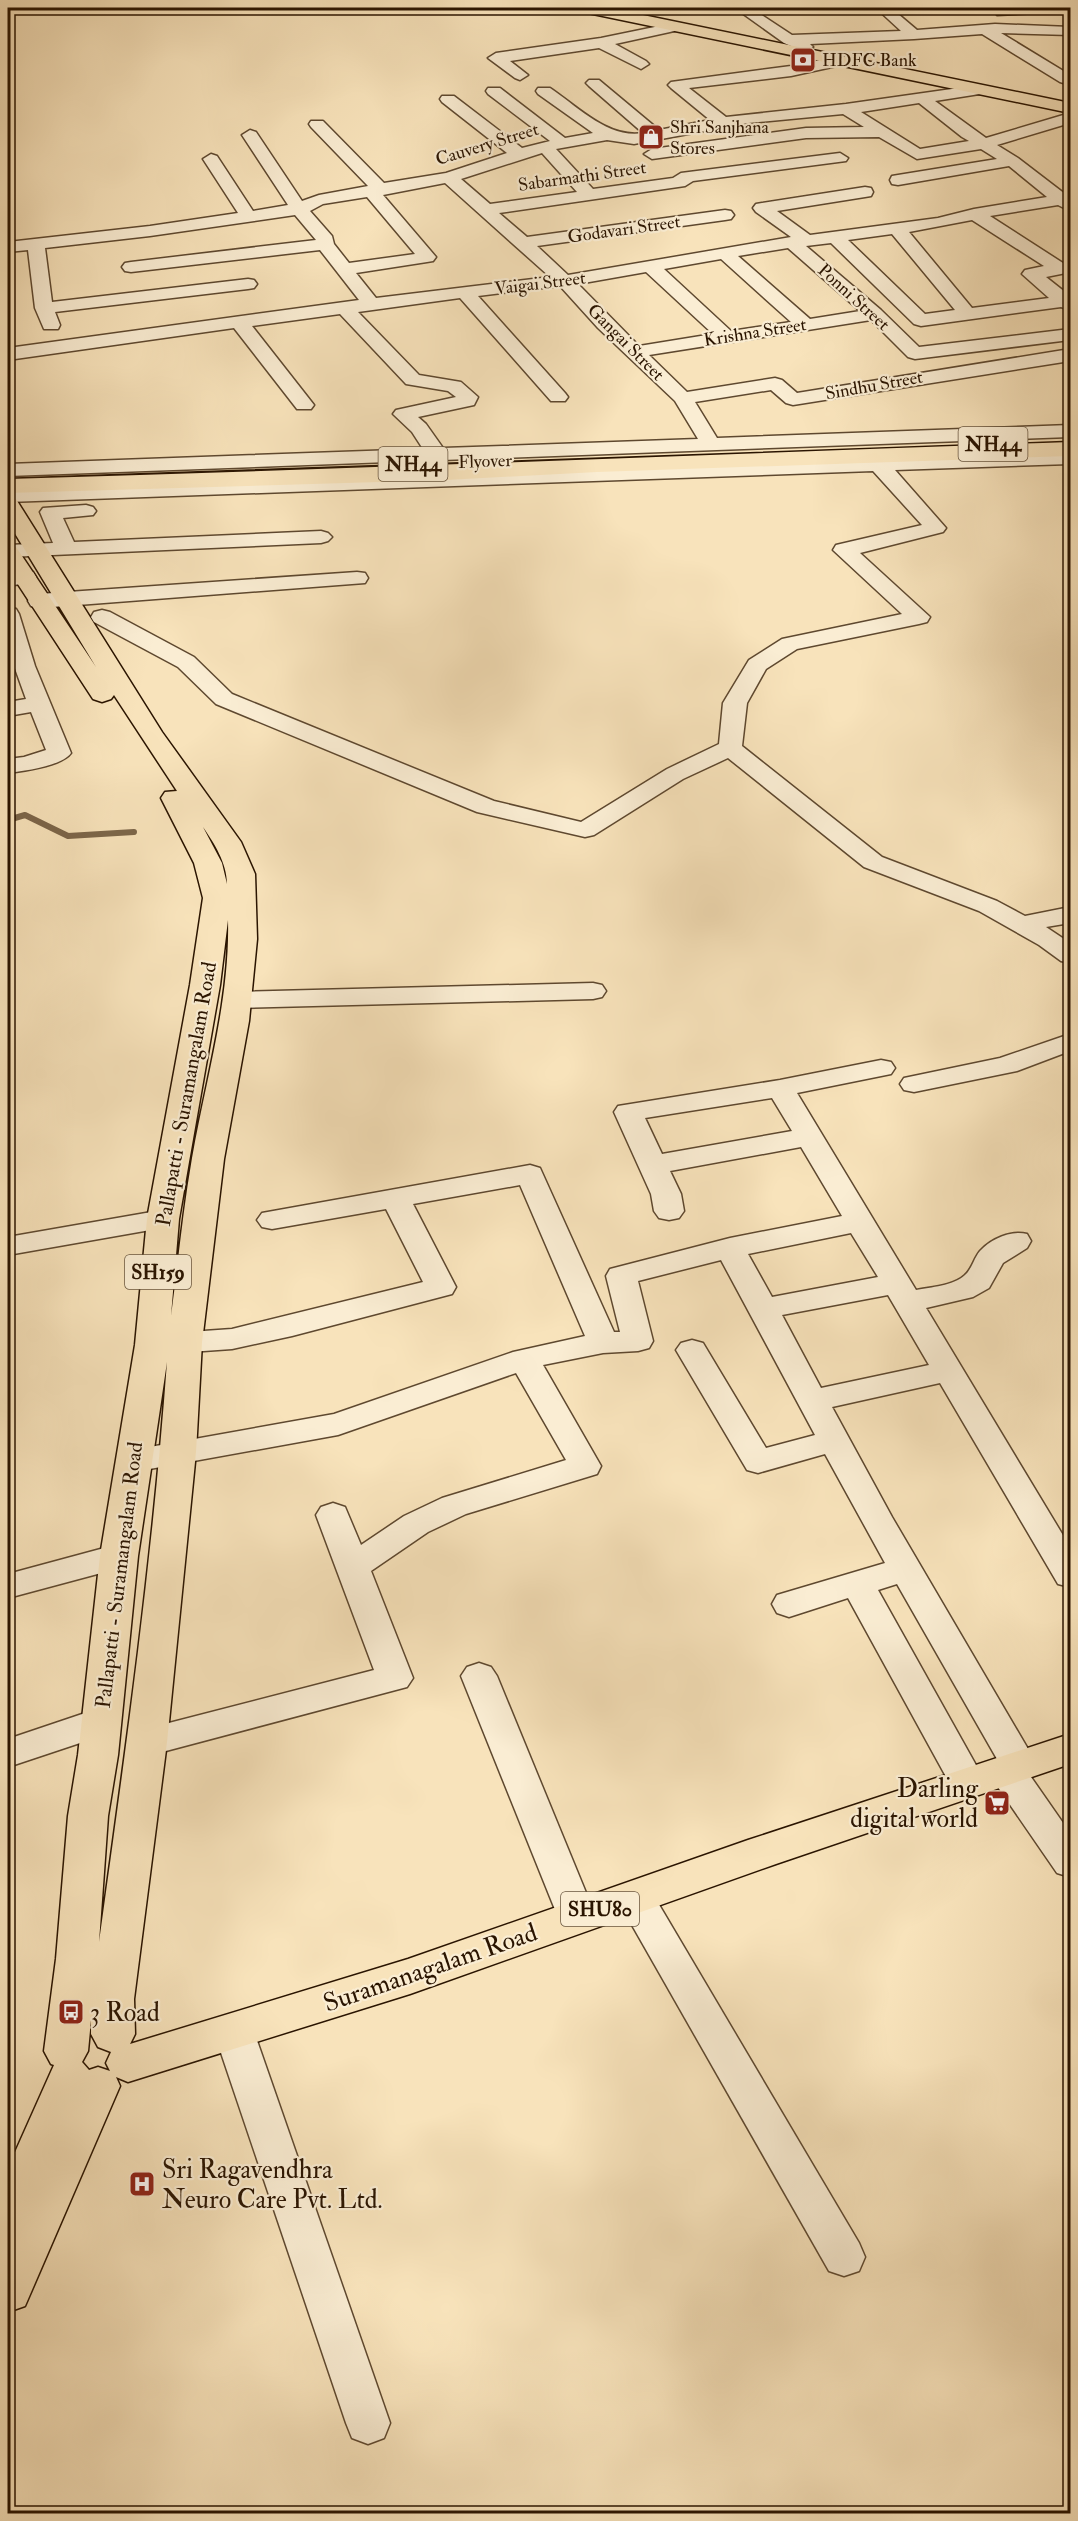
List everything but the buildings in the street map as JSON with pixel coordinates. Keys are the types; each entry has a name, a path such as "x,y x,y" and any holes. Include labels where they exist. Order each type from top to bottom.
{"main road":[{"path":"588,8 674,27 795,46 841,62 1071,108"},
{"path":"623,8 1071,103"},
{"name":"NH44","path":"8,486 446,474 916,451 1071,440"},
{"name":"NH44","path":"916,451 1071,449"},
{"name":"Flyover","path":"8,477 819,455"},
{"path":"8,504 32,570 227,842 241,874 243,939 237,1000 208,1159 185,1342 178,1452 147,1742 113,1999 95,2062 8,2291"},
{"name":"Pallapatti - Suramangalam Road","path":"32,570 180,807 208,862 217,898 205,986 163,1219 152,1345 119,1557 98,1755 87,1816 78,1959 95,2062"},
{"name":"Suramanagalam Road","path":"95,2062 234,2032 410,1976 1071,1749"},
{"path":"8,2218 95,2062"}],"street":[{"path":"742,8 795,46 986,29 1063,31 1071,44"},
{"path":"883,8 914,35"},
{"path":"1002,12 1061,8"},
{"path":"520,75 496,58 601,44 674,27"},
{"path":"986,29 1065,80 1071,80"},
{"path":"601,44 641,64"},
{"path":"676,85 791,71 841,62"},
{"path":"718,66 733,78"},
{"path":"662,74 722,122"},
{"path":"594,83 654,134"},
{"name":"Cauvery Street","path":"8,247 124,234 299,209 319,200 449,177 545,147 607,135 634,139 722,122 846,109 980,90"},
{"path":"494,91 562,143"},
{"path":"544,91 607,135"},
{"path":"448,99 519,154"},
{"path":"923,99 1068,201"},
{"path":"846,109 886,132 917,154 984,144 1071,118"},
{"path":"785,114 806,134"},
{"path":"1054,123 1071,130"},
{"path":"317,124 376,191 427,256 346,269"},
{"path":"652,154 806,134 886,132"},
{"path":"250,135 299,209 326,240 325,244 371,304"},
{"path":"634,139 764,247"},
{"path":"545,147 589,195"},
{"name":"Sabarmathi Street","path":"486,210 840,158"},
{"path":"210,159 249,217"},
{"path":"898,180 1012,161"},
{"path":"965,169 985,181"},
{"name":"Gangai Street","path":"449,177 564,280 683,398 711,444"},
{"name":"Ponni Street","path":"865,192 762,208 915,353 1071,335"},
{"path":"1004,193 1023,205"},
{"name":"Vaigai Street","path":"8,354 564,280 897,228 1023,205 1068,201"},
{"path":"974,214 1060,269 1031,274 1068,303"},
{"name":"Godavari Street","path":"523,243 725,215"},
{"path":"897,228 968,314"},
{"path":"124,234 134,296"},
{"path":"836,237 921,321 1068,303"},
{"path":"36,244 44,308 61,346"},
{"path":"131,267 325,244"},
{"path":"725,254 805,324"},
{"path":"236,255 248,284 270,318"},
{"path":"651,267 727,337"},
{"path":"44,308 248,284"},
{"path":"464,292 558,397"},
{"path":"344,308 413,380 454,386 468,397 467,400 403,414 419,428 437,454"},
{"name":"Krishna Street","path":"635,352 875,314"},
{"path":"239,322 304,405"},
{"name":"Sindhu Street","path":"683,398 775,384 793,399 1071,355"},
{"path":"8,496 871,453 1071,431"},
{"path":"8,470 711,444 871,453 1071,458"},
{"path":"730,748 735,703 757,665 790,644 920,617 844,550 936,528 871,453"},
{"path":"32,570 50,512 281,501"},
{"path":"32,570 321,537"},
{"path":"32,570 357,578"},
{"path":"8,614 16,667 40,704 59,753 27,764 8,766"},
{"path":"102,617 186,662 224,699 486,807 585,830 675,774 730,748"},
{"path":"8,709 40,704"},
{"path":"730,748 873,862 988,906 1071,955"},
{"path":"1022,924 1071,915"},
{"path":"237,1000 593,991"},
{"path":"914,1084 1007,1065 1071,1042"},
{"path":"669,1211 666,1194 628,1112 780,1088 881,1068"},
{"path":"780,1088 1071,1575"},
{"path":"652,1165 809,1137"},
{"path":"272,1220 530,1174 603,1343"},
{"path":"152,1345 232,1339 292,1326 441,1287 396,1199"},
{"path":"8,1246 163,1219"},
{"path":"133,1461 338,1424 524,1359 603,1343 638,1341 621,1276 730,1248 860,1222"},
{"path":"761,1309 902,1292 962,1290 978,1281 991,1257 1016,1241"},
{"path":"730,1248 811,1401 1013,1768 1071,1862"},
{"path":"692,1350 758,1462 833,1441"},
{"path":"353,1567 416,1524 454,1506 585,1466 524,1359"},
{"path":"811,1401 949,1371"},
{"path":"147,1742 395,1678 333,1515"},
{"path":"8,1586 119,1557"},
{"path":"789,1604 905,1569"},
{"path":"857,1583 968,1783"},
{"path":"479,1676 577,1917"},
{"path":"8,1753 100,1722"},
{"path":"635,1897 844,2257"},
{"path":"234,2032 368,2423"}],"waterway":[{"path":"8,820 25,815 68,836 134,832"}],"place":[{"name":"HDFC Bank","path":"803,60"},
{"name":"Shri Sanjhana Stores","path":"651,137"},
{"name":"Darling digital world","path":"997,1803"},
{"name":"3 Road","path":"71,2012"},
{"name":"Sri Ragavendhra Neuro Care Pvt. Ltd.","path":"142,2184"}]}
